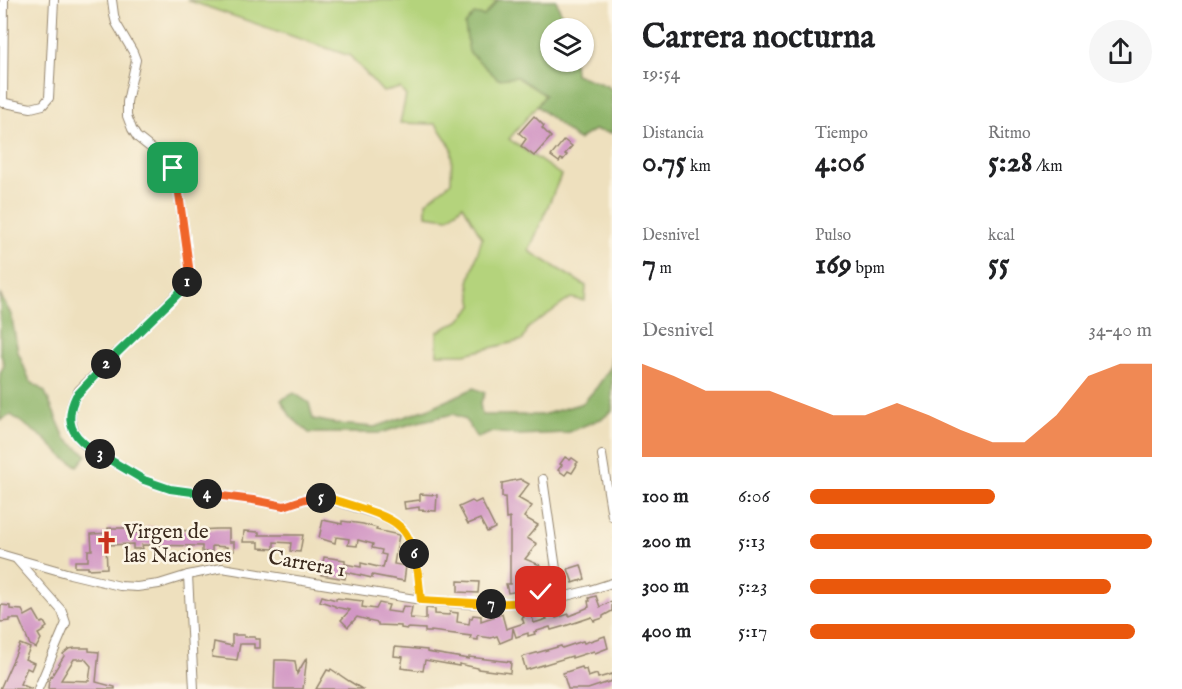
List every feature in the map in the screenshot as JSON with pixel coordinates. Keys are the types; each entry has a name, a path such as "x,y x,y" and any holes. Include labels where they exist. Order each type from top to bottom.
{"street":[{"path":"4,0 1,102 31,108 42,105 49,98 54,0"},
{"path":"112,0 116,23 136,60 127,102 127,116 137,137 173,168 177,179 190,274 178,294 80,390 73,402 70,422 74,433 87,447 144,480 170,489 284,506 305,499 329,498 382,516 399,525 407,535 418,573 421,600"},
{"path":"602,455 612,516"},
{"path":"528,602 554,584 557,576 543,479"},
{"name":"Carrera 1","path":"0,555 120,586 137,587 159,584 222,568 421,600 478,604 528,602 582,592 612,583"},
{"path":"16,559 62,610 66,624 38,689"},
{"path":"188,575 194,689"}],"green space":[{"path":"187,0 498,0 484,16 517,77 546,95 509,139 561,175 529,251 586,286 585,301 571,298 528,328 523,340 465,354 437,354 437,332 459,321 473,306 469,282 482,238 463,205 448,218 426,215 426,202 451,182 452,148 436,124 400,123 406,96 400,88 383,92 350,56"},
{"path":"498,0 556,0 563,18 540,18 540,72 575,72 612,90 612,133 594,130 578,140 537,106 545,95 517,77 498,79 469,52 465,25 474,14 484,16"},
{"path":"0,295 11,314 18,352 30,381 45,392 65,438 87,455 78,466 64,458 45,439 11,415 0,420 0,374 4,365 0,352"},
{"path":"612,351 612,411 603,418 566,433 518,435 493,432 477,438 465,419 453,414 380,433 309,433 291,417 281,400 294,393 309,403 313,419 375,427 430,408 474,388 485,393 480,404 482,415 542,415 583,403 610,368"}],"building":[{"path":"534,116 551,137 534,156 521,146 526,139 519,133"},
{"path":"564,140 572,146 563,160 559,162 551,156"},
{"path":"565,457 578,462 572,473 568,471 565,475 558,470"},
{"path":"520,479 529,484 518,498 532,506 524,517 538,525 527,538 537,544 525,559 540,565 535,573 529,571 532,587 508,593 506,584 510,584 510,518 506,519 502,483"},
{"path":"420,494 437,495 436,511 419,510 419,507 405,509 404,502 420,500"},
{"path":"481,500 495,528 487,532 480,519 468,524 459,507"},
{"path":"323,520 342,524 342,521 363,524 377,528 376,530 399,535 394,564 406,566 404,581 372,575 372,578 346,572 345,579 321,575 324,557 345,560 345,564 361,567 361,563 383,568 386,555 381,554 382,550 372,548 373,544 358,540 357,546 348,545 349,539 336,537 335,543 319,538"},
{"path":"146,527 157,527 158,532 229,529 229,542 234,542 234,551 227,551 227,547 212,546 212,552 202,552 202,546 142,545 143,549 133,549 133,544 106,545 107,568 75,567 75,561 88,561 88,550 92,550 91,534 108,533 108,528 128,528 128,533 146,533"},
{"path":"244,531 259,532 259,535 303,535 300,552 290,551 291,543 274,542 274,549 259,548 259,542 243,542"},
{"path":"581,565 585,579 573,583 568,569"},
{"path":"458,581 479,582 478,593 458,592"},
{"path":"322,596 336,600 336,598 363,601 362,607 376,609 379,603 389,605 387,611 401,613 403,606 412,607 410,618 426,619 426,608 435,609 435,614 458,613 457,622 469,624 473,615 481,616 481,621 502,614 506,629 524,623 523,614 530,611 534,623 547,619 546,607 552,605 556,618 569,614 569,616 589,607 589,598 596,596 600,607 612,601 612,611 594,621 592,617 551,630 550,627 528,636 528,633 516,637 513,628 512,638 500,643 497,636 491,638 478,636 478,640 470,639 471,636 378,625 378,623 357,617 348,627 341,620 350,610 320,601"},
{"path":"1,605 10,606 10,609 22,610 25,616 34,611 41,623 44,622 47,627 38,634 41,639 36,648 30,645 19,619 0,622"},
{"path":"232,635 260,639 260,648 254,648 254,644 240,644 237,660 212,657 214,642 232,646"},
{"path":"605,636 608,648 526,670 522,657"},
{"path":"20,644 30,648 25,659 34,663 31,670 27,668 20,684 32,689 0,689"},
{"path":"395,647 427,650 427,652 469,659 469,657 511,662 510,673 425,660 423,671 401,668 403,657 394,656"},
{"path":"89,648 89,651 99,652 96,682 115,687 115,689 48,689 49,680 64,656 63,654 69,649","holes":["74,659 85,659 91,666 89,681 61,680"]},
{"path":"307,657 303,689 274,689 275,660 295,661 297,674"},
{"path":"582,667 583,670 586,669 588,677 597,674 598,678 612,674 612,681 588,689 568,689 563,673"},
{"path":"331,669 362,689 316,689 327,670"}],"place":[{"name":"Virgen de las Naciones","path":"106,543"}],"route":[{"path":"173,168 177,179 190,274 178,294 76,396 70,422 80,441 144,480 170,489 284,506 305,499 329,498 382,516 399,525 407,535 418,573 421,600 469,604 528,602 541,592"}]}
